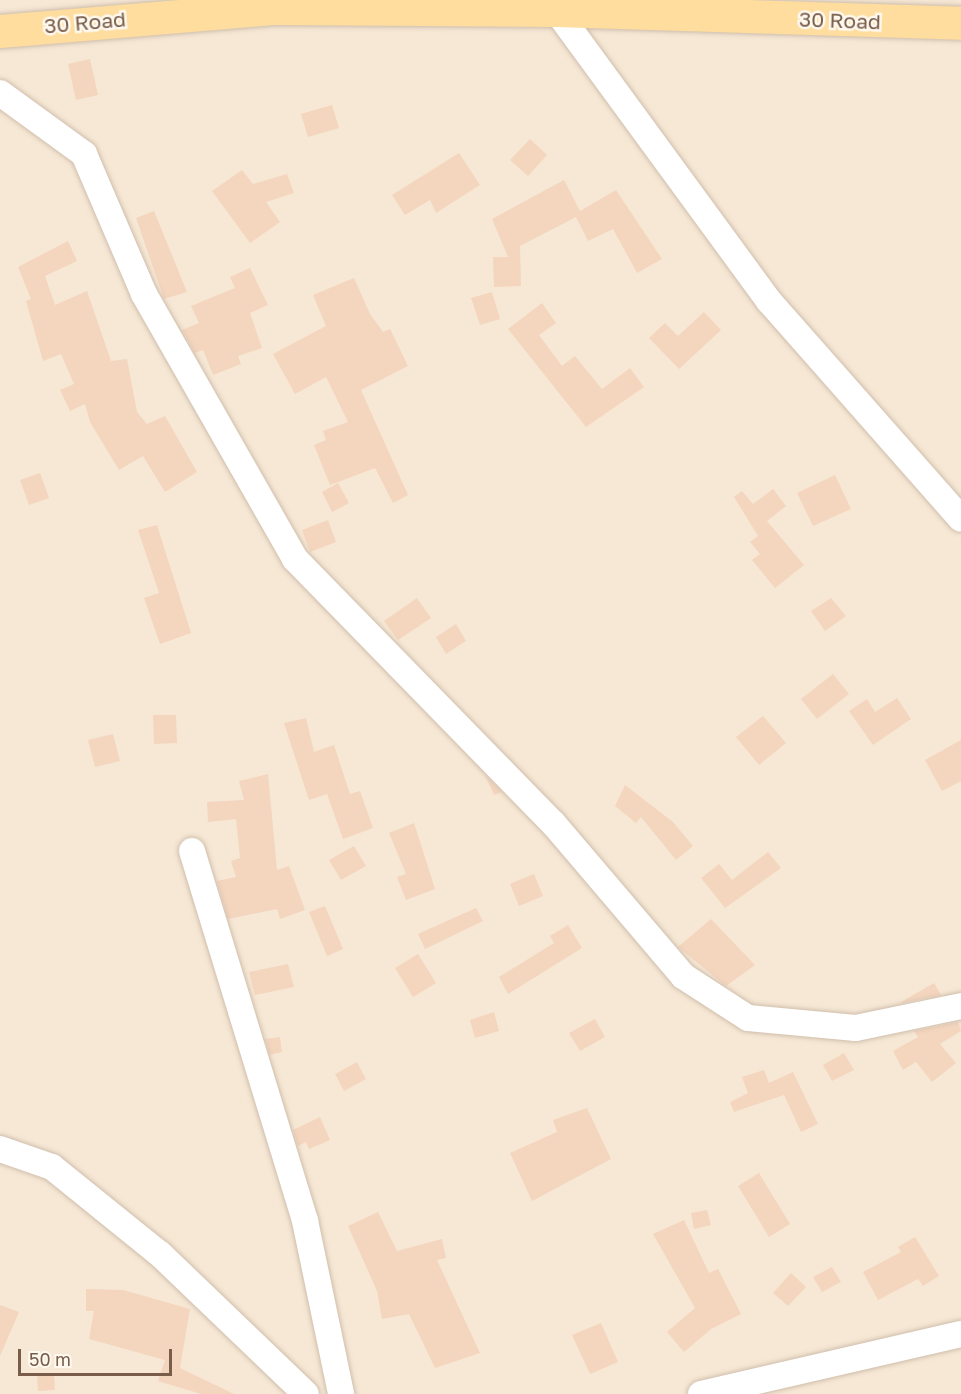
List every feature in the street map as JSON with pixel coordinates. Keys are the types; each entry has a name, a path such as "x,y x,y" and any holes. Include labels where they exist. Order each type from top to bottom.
{"main road":[{"name":"30 Road","path":"0,31 273,8 556,9 961,23"}],"street":[{"path":"556,9 769,302 961,519"},
{"path":"0,93 84,154 144,294 295,559 553,824 683,976 748,1018 856,1028 961,1006"},
{"path":"192,851 304,1221 341,1394"},
{"path":"0,1149 61,1174 160,1254 306,1394"},
{"path":"701,1394 961,1334"}],"shaded area":[{"path":"0,0 961,0 961,1394 0,1394"}],"building":[{"path":"90,59 98,95 76,100 68,64"},
{"path":"332,105 339,128 308,137 301,114"},
{"path":"530,139 547,155 528,176 510,160"},
{"path":"459,153 480,185 436,213 430,200 405,215 392,195"},
{"path":"242,170 253,184 287,174 294,193 266,202 280,222 250,243 212,191"},
{"path":"564,180 580,211 616,190 662,259 637,273 613,229 588,241 576,217 520,246 521,286 494,287 493,257 508,257 492,219"},
{"path":"154,211 187,292 164,299 136,218"},
{"path":"68,241 77,261 45,276 55,305 87,291 111,361 127,359 137,412 147,424 165,416 197,472 165,492 143,456 119,470 90,422 85,404 70,411 60,390 74,384 61,354 43,361 26,301 31,299 18,267"},
{"path":"250,268 268,305 250,313 262,348 238,356 241,364 213,375 203,350 195,353 182,330 199,323 191,306 235,288 230,277"},
{"path":"354,278 370,314 383,332 390,329 408,366 361,390 408,495 393,503 375,468 330,485 314,445 326,440 323,431 348,422 326,377 295,394 273,354 326,326 313,295"},
{"path":"492,292 500,319 480,325 471,298"},
{"path":"542,303 556,323 539,335 562,366 575,356 602,389 630,368 644,387 586,427 508,329"},
{"path":"704,312 721,330 679,369 649,338 665,323 678,336"},
{"path":"40,473 49,498 29,505 20,480"},
{"path":"835,475 851,509 813,526 797,493"},
{"path":"338,483 349,503 332,512 322,492"},
{"path":"773,489 786,506 767,521 804,565 775,588 752,560 760,554 750,542 758,536 734,497 742,491 753,504"},
{"path":"328,520 336,542 310,552 302,530"},
{"path":"157,525 191,633 160,644 144,598 159,593 138,530"},
{"path":"417,598 431,618 398,640 384,621"},
{"path":"831,598 846,616 825,631 811,611"},
{"path":"456,624 466,641 446,654 436,637"},
{"path":"833,674 849,694 817,719 801,699"},
{"path":"897,698 911,719 873,745 849,711 867,699 875,712"},
{"path":"153,715 176,715 177,743 154,744"},
{"path":"763,716 786,743 759,765 736,737"},
{"path":"306,718 314,752 334,745 350,794 360,791 373,828 343,839 327,794 309,800 284,723"},
{"path":"113,734 120,761 95,767 88,740"},
{"path":"961,740 961,781 942,791 925,760"},
{"path":"268,774 277,870 289,866 305,910 280,919 277,909 228,919 217,881 236,877 231,861 240,858 236,819 208,822 207,802 244,800 239,781"},
{"path":"485,775 502,792 494,795"},
{"path":"625,785 673,822 693,846 676,860 641,817 636,823 615,806"},
{"path":"414,823 435,889 406,900 397,877 406,874 389,833"},
{"path":"354,846 366,866 341,880 329,860"},
{"path":"768,852 781,868 725,908 701,878 719,864 732,880"},
{"path":"534,874 543,896 519,906 510,884"},
{"path":"325,906 343,949 327,956 309,912"},
{"path":"476,908 483,921 425,949 418,934"},
{"path":"711,919 755,965 726,986 678,947"},
{"path":"568,925 582,948 508,994 499,977 554,943 550,936"},
{"path":"418,954 436,983 413,997 395,968"},
{"path":"288,964 294,987 255,995 249,972"},
{"path":"934,983 941,995 901,1002"},
{"path":"494,1012 499,1031 475,1038 470,1020"},
{"path":"595,1019 605,1037 580,1051 569,1033"},
{"path":"958,1022 961,1031 940,1044 956,1063 932,1082 916,1062 903,1070 893,1051 918,1037 914,1031"},
{"path":"280,1037 282,1052 270,1055 265,1039"},
{"path":"844,1053 854,1070 832,1081 823,1065"},
{"path":"357,1062 366,1079 344,1091 335,1074"},
{"path":"764,1070 769,1083 793,1072 818,1124 801,1132 784,1095 734,1112 730,1102 748,1093 742,1077"},
{"path":"587,1108 611,1159 532,1201 510,1153 557,1132 553,1120"},
{"path":"320,1117 330,1140 309,1149 306,1142 298,1146 293,1130"},
{"path":"759,1173 790,1224 769,1237 738,1186"},
{"path":"707,1210 711,1225 694,1229 691,1213"},
{"path":"378,1212 397,1251 442,1239 446,1258 437,1260 480,1353 435,1368 409,1314 382,1319 377,1291 348,1226"},
{"path":"684,1220 709,1273 718,1269 741,1314 711,1329 684,1352 667,1332 695,1308 653,1234"},
{"path":"915,1237 939,1276 923,1286 918,1279 878,1300 863,1272 901,1252 898,1247"},
{"path":"832,1267 841,1282 822,1292 813,1277"},
{"path":"791,1273 806,1287 788,1306 773,1293"},
{"path":"86,1289 123,1290 190,1309 180,1368 234,1394 201,1394 158,1381 165,1360 89,1339 94,1311 86,1311"},
{"path":"0,1305 19,1312 0,1356"},
{"path":"601,1323 618,1362 590,1374 572,1335"},
{"path":"54,1374 55,1390 38,1391 37,1375"}]}
